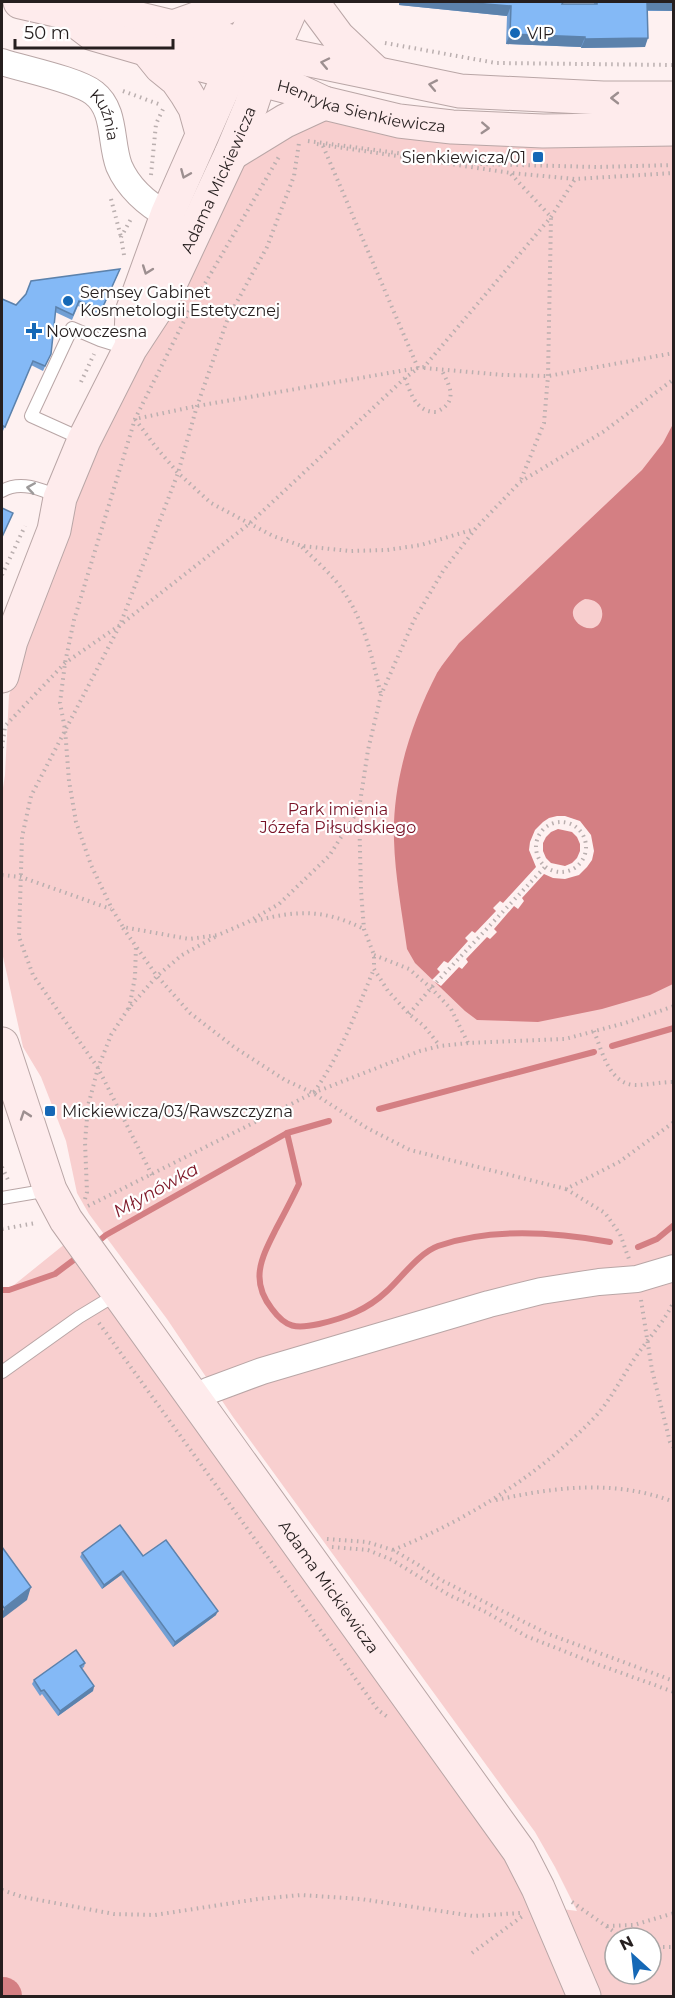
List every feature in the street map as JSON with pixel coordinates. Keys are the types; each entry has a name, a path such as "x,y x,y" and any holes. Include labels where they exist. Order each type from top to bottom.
{"street":[{"name":"Henryka Sienkiewicza","path":"20,2 64,12 115,13 173,27 251,61 292,88 324,102 399,121 452,127 543,131 674,129"},
{"path":"173,27 237,2"},
{"name":"Adama Mickiewicza","path":"182,221 231,154 246,120 251,61 261,2"},
{"name":"Adama Mickiewicza","path":"2,676 11,641 54,530 60,498 84,440 130,349 164,297 202,133 294,2"},
{"path":"312,2 338,37 378,74"},
{"name":"Henryka Sienkiewicza","path":"64,12 93,34 147,49 378,74 460,91 603,98 674,98"},
{"path":"147,49 160,67 177,80 186,93 195,108 202,133"},
{"name":"Kuźnia","path":"2,62 76,84 94,93 107,109 119,166 132,187 143,198 182,221"},
{"path":"231,154 285,121 324,102"},
{"name":"Adama Mickiewicza","path":"2,619 36,530 60,498"},
{"name":"Adama Mickiewicza","path":"2,1044 50,1190 66,1220 519,1851 534,1878 584,1996"},
{"name":"Adama Mickiewicza","path":"2,1119 25,1160 50,1190"},
{"path":"194,1400 208,1391 262,1371 489,1304 541,1291 637,1279 674,1268"}],"lane":[{"path":"84,440 32,416 72,328 130,349"},
{"path":"2,491 10,486 26,486 42,489 60,498"},
{"path":"2,1198 50,1190"},
{"path":"3,1369 79,1317 119,1294"}],"path":[{"path":"379,40 388,44 495,63 674,65"},
{"path":"299,139 323,146 511,173 575,179 674,173"},
{"path":"152,1175 98,1068 47,997 33,975 24,953 19,937 22,837 31,796 120,625 178,472 197,406 228,318 267,247 294,176 299,139"},
{"path":"291,146 299,139 478,164 597,167 674,165"},
{"path":"323,146 421,368"},
{"path":"282,152 194,301 135,419 74,620 65,663 60,702 76,822 91,865 112,909 157,976 190,1013 234,1047 285,1080 313,1093 367,1128 410,1150 566,1188 604,1213 620,1233 637,1279 652,1370 670,1442 674,1448"},
{"path":"511,173 551,218 548,376 544,423 520,482"},
{"path":"2,748 5,726 65,663 120,625 249,524 405,378 421,368 551,218 575,179"},
{"path":"135,419 197,406 421,368 548,376 674,353"},
{"path":"405,378 416,403 425,410 436,412 447,406 451,399 450,390 441,369"},
{"path":"313,1093 330,1071 374,969 374,955 364,929 359,809 368,750 381,695 414,620 443,571 476,528 520,482 603,432 674,379"},
{"path":"135,419 178,472 211,503 273,536 302,546 350,551 387,550 421,545 476,528"},
{"path":"302,546 342,589 358,614 367,638 381,695"},
{"path":"359,809 329,856 279,904 182,955 157,976 128,1009 111,1035 98,1068 88,1106 85,1143 87,1192 83,1209 313,1093 420,1051 468,1043 565,1039 626,1023 674,1006"},
{"path":"560,822 576,827 582,833 586,850 578,866 562,872 545,867 536,853 538,836 551,824 560,822"},
{"path":"410,1014 431,988 545,867"},
{"path":"2,875 21,877 112,909"},
{"path":"248,922 285,913 317,913 351,922 364,929"},
{"path":"123,927 189,939 218,935"},
{"path":"128,1009 135,977 136,946"},
{"path":"374,955 409,969 431,988 451,1009 468,1043"},
{"path":"374,969 388,991 424,1026 440,1046"},
{"path":"594,1031 612,1073 617,1078 634,1085 674,1082"},
{"path":"566,1188 619,1162 674,1122"},
{"path":"2,1229 36,1222"},
{"path":"393,1550 428,1536 492,1501 545,1463 595,1417 666,1318 674,1301"},
{"path":"492,1501 557,1488 596,1486 658,1496 674,1502"},
{"path":"299,1544 345,1539 367,1542 393,1550 439,1579 546,1633 674,1681"},
{"path":"299,1544 368,1551 392,1560 449,1595 486,1612 526,1636 674,1692"},
{"path":"2,1890 23,1897 114,1914 155,1915 258,1899 301,1895 361,1899 473,1916 548,1914"},
{"path":"472,1953 548,1914 575,1903 606,1925 634,1925 674,1913"}],"green space":[{"name":"Park imienia Józefa Piłsudskiego","path":"324,103 673,129 673,1996 584,1996 547,1907 577,1911 535,1832 233,1417 167,1319 89,1214 77,1193 66,1141 41,1077 23,1047 2,952 2,794 9,695 74,508 68,479 232,154"},
{"path":"76,1235 497,1819 574,1996 2,1996 2,1290 9,1289"}],"shaded area":[{"path":"673,424 673,984 650,995 602,1009 538,1022 477,1020 415,963 407,949 396,867 394,819 400,775 411,733 437,673 459,643 642,470 663,443","holes":["589,599 602,609 602,617 598,625 585,628 574,619 573,612 576,605"]}],"pier":[{"path":"565,816 580,821 591,835 594,851 587,867 579,875 565,879 553,878 544,874 522,898 524,901 518,909 514,906 494,929 497,932 490,939 487,937 466,959 468,962 462,969 459,967 441,986 432,980 440,972 437,969 444,961 448,963 468,941 465,938 472,931 475,933 496,911 493,908 500,901 503,903 536,867 529,850 530,842 535,830 549,818","holes":["558,829 572,832 580,844 577,858 565,866 551,863 543,851 546,837"]}],"building":[{"path":"462,2 597,4 597,2 647,2 648,38 585,39 585,37 510,34 511,6"},
{"path":"120,269 101,311 79,301 73,315 56,307 51,354 45,366 33,361 5,427 2,425 2,299 16,305 26,294 31,281"},
{"path":"2,508 13,513 2,537"},
{"path":"120,1525 143,1556 166,1540 218,1611 175,1642 123,1571 104,1585 82,1553"},
{"path":"2,1547 31,1587 4,1608 2,1605"},
{"path":"76,1650 85,1663 80,1666 94,1686 60,1711 34,1680"}],"waterway":[{"name":"Młynówka","path":"612,1046 674,1028"},
{"name":"Młynówka","path":"379,1109 594,1052"},
{"name":"Młynówka","path":"95,1244 106,1235 287,1133 329,1121"},
{"path":"287,1133 299,1184 266,1249 259,1278 265,1298 272,1309 282,1320 292,1326 319,1324 347,1316 364,1308 387,1291 424,1254 438,1246 459,1240 524,1233 610,1242"},
{"path":"638,1247 657,1239 674,1225"},
{"name":"Młynówka","path":"2,1290 9,1290 55,1274 79,1256"}],"place":[{"name":"VIP","path":"515,33"},
{"name":"Sienkiewicza/01","path":"538,157"},
{"name":"Semsey Gabinet Kosmetologii Estetycznej","path":"68,301"},
{"name":"Nowoczesna","path":"34,331"},
{"name":"Mickiewicza/03/Rawszczyzna","path":"50,1111"}]}
